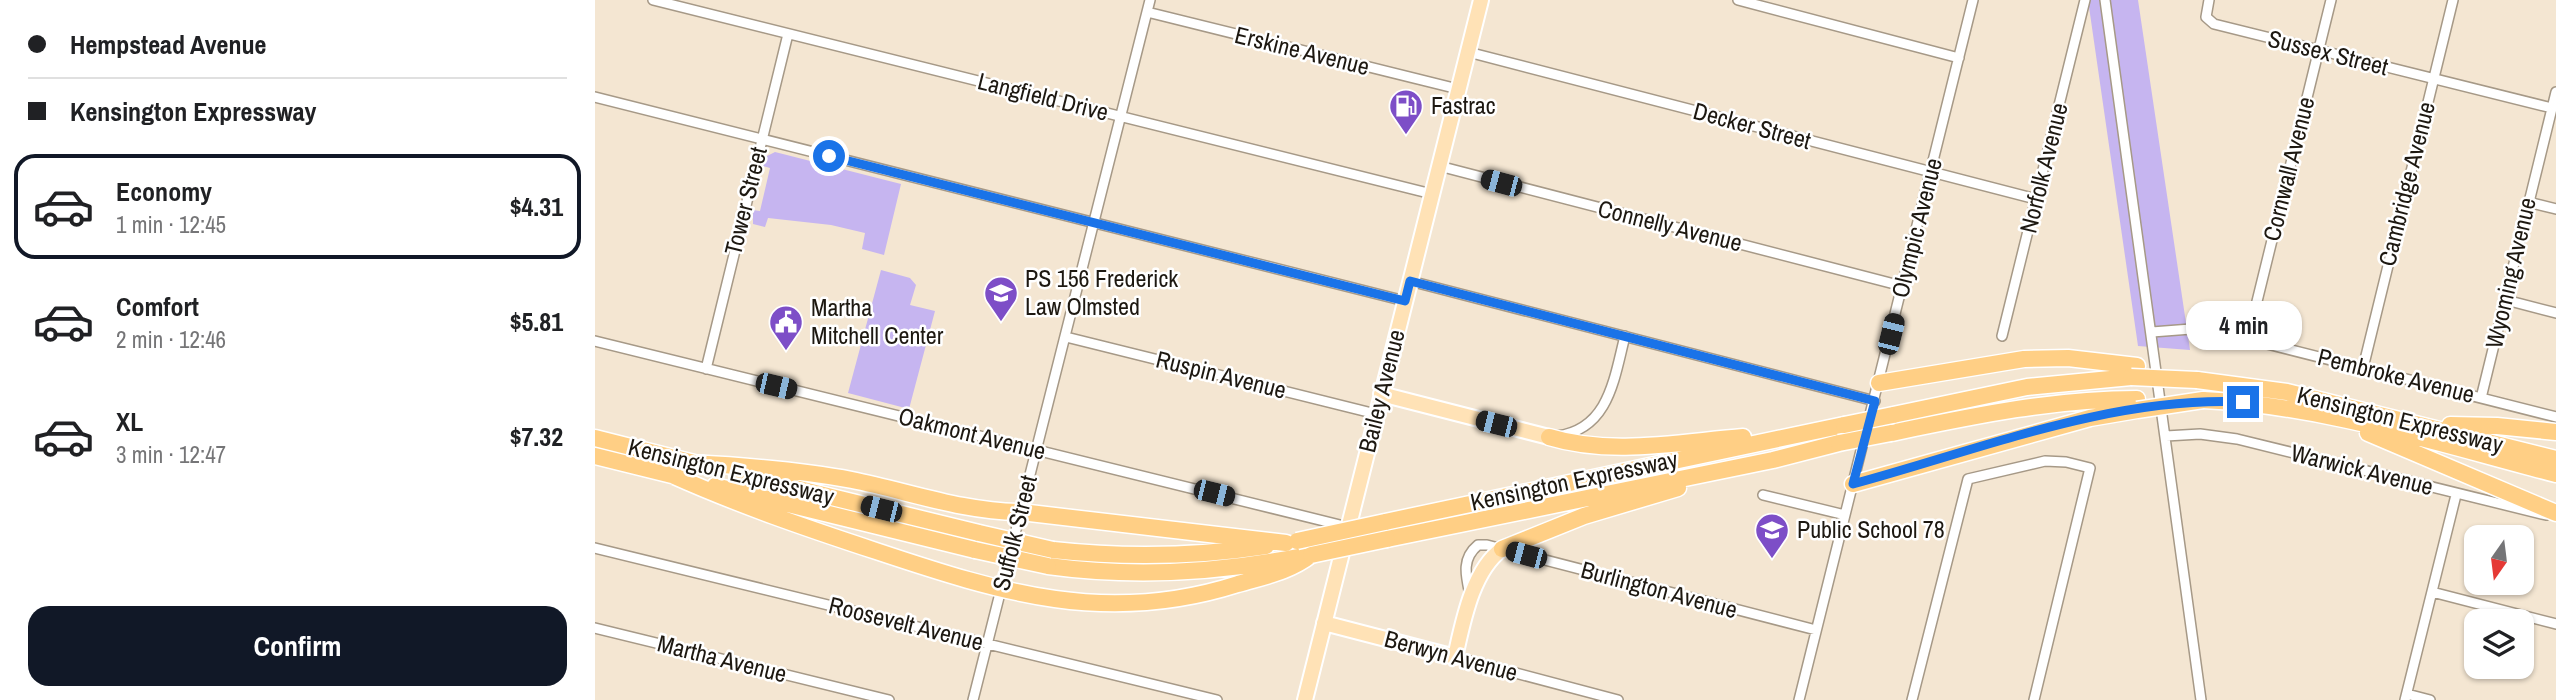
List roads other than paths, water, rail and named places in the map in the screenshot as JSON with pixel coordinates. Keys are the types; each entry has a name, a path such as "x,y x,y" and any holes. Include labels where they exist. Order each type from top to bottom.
{"highway":[{"path":"1879,383 2024,359 2068,358 2134,372"},
{"name":"Kensington Expressway","path":"595,456 975,550 1048,566 1127,574 1185,573 1291,553 1385,522 1808,431 2027,387 2134,372 2287,392 2556,459"},
{"name":"Kensington Expressway","path":"595,438 979,533 1053,550 1105,556 1311,555 1773,460 1839,443 2035,404 2088,399 2137,404 2203,400 2282,407 2556,474"},
{"path":"1853,484 2137,404"},
{"path":"2339,419 2393,446 2556,515"},
{"path":"2424,425 2497,426 2556,432"},
{"path":"1549,437 1581,444 1626,446 1808,431"},
{"path":"1503,549 1584,516 1773,460"},
{"path":"692,463 821,475 981,510 1021,512 1291,553"},
{"path":"672,475 749,509 1002,590 1070,603 1138,604 1209,594 1291,553"}],"main road":[{"name":"Bailey Avenue","path":"1305,700 1481,0"},
{"path":"1381,394 1549,437"},
{"path":"1455,657 1470,598 1485,565 1503,549"},
{"name":"Berwyn Avenue","path":"1324,623 1455,657"}],"street":[{"name":"Langfield Drive","path":"653,0 1432,194"},
{"name":"Suffolk Street","path":"973,700 1150,0"},
{"path":"1738,0 1959,58"},
{"name":"Olympic Avenue","path":"1799,700 1973,0"},
{"name":"Norfolk Avenue","path":"2002,336 2085,0"},
{"path":"2105,0 2201,700"},
{"name":"Sussex Street","path":"2209,0 2206,13 2210,22 2433,79 2554,106"},
{"name":"Cornwall Avenue","path":"2248,338 2331,0"},
{"name":"Cambridge Avenue","path":"2363,368 2453,0"},
{"name":"Erskine Avenue","path":"1147,12 1458,89"},
{"name":"Tower Street","path":"706,369 788,34"},
{"name":"Decker Street","path":"1468,52 2036,200"},
{"name":"Wyoming Avenue","path":"2481,398 2556,92"},
{"path":"595,97 1405,301"},
{"name":"Connelly Avenue","path":"1439,166 1902,286"},
{"path":"2528,202 2556,209"},
{"path":"1410,281 1875,401"},
{"path":"2506,300 2556,313"},
{"name":"Pembroke Avenue","path":"2152,332 2191,329 2248,338 2556,417"},
{"path":"1549,437 1580,430 1594,421 1610,394 1625,336"},
{"name":"Ruspin Avenue","path":"1066,337 1377,414"},
{"name":"Oakmont Avenue","path":"595,341 1348,527"},
{"name":"Warwick Avenue","path":"2166,436 2200,434 2237,439 2456,495 2556,515"},
{"path":"1912,700 1968,479 2045,461 2066,462 2090,468 2034,700"},
{"path":"1763,495 1845,515"},
{"path":"2430,700 2406,697 2456,495"},
{"name":"Roosevelt Avenue","path":"595,548 1217,700"},
{"name":"Burlington Avenue","path":"1503,549 1817,630"},
{"path":"2432,593 2556,624"},
{"name":"Martha Avenue","path":"595,628 889,700"},
{"name":"Berwyn Avenue","path":"1455,657 1618,700"}],"place":[{"name":"Fastrac","path":"1406,136"},
{"name":"PS 156 Frederick Law Olmsted","path":"1001,323"},
{"name":"Martha Mitchell Center","path":"786,352"},
{"name":"Public School 78","path":"1772,560"}]}
